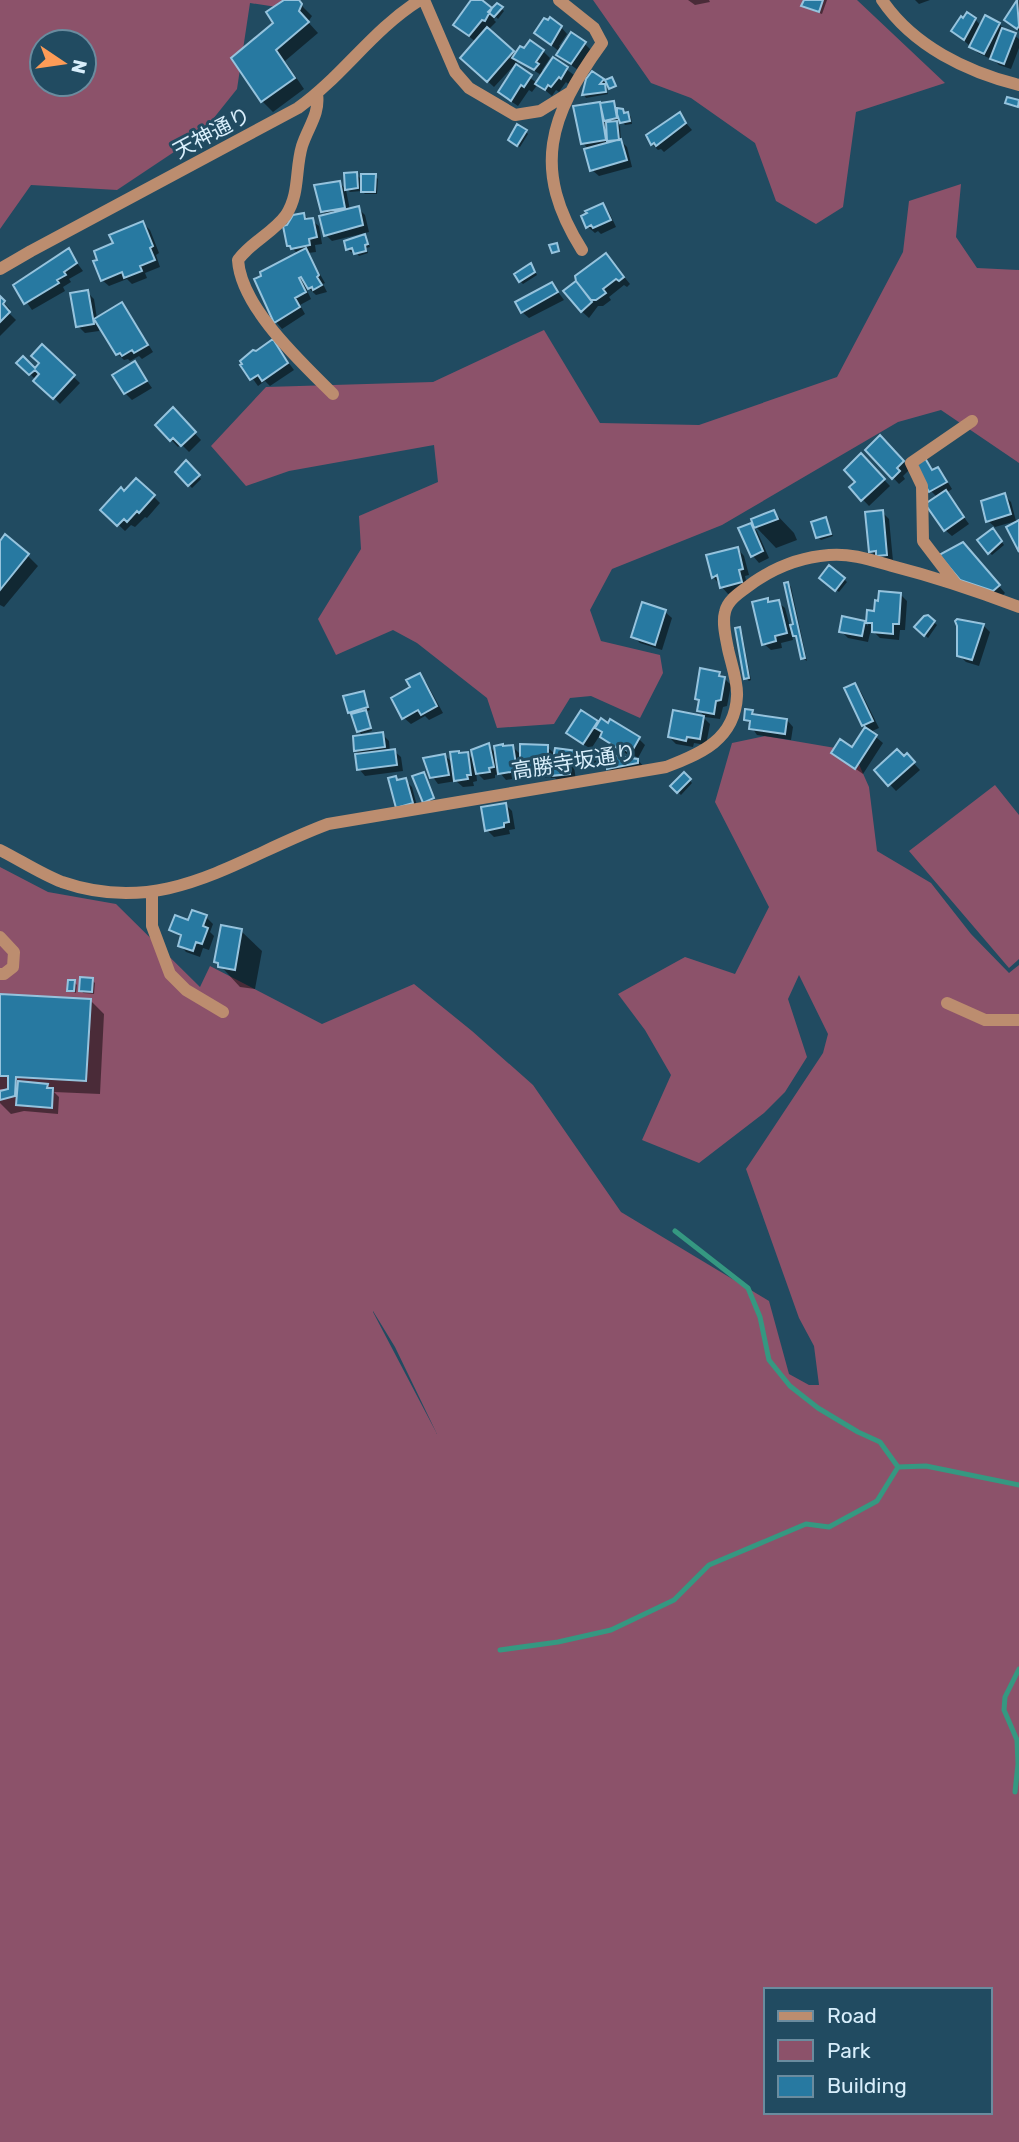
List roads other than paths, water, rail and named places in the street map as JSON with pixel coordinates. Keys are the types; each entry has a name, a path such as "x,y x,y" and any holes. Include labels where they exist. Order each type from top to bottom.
{"street":[{"path":"422,0 455,72 469,88 515,115 541,111 569,93"},
{"name":"天神通り","path":"0,269 298,108 317,94 377,31 422,0"},
{"path":"559,0 594,28 602,43 569,93 551,151 551,179 566,225 582,250"},
{"path":"882,0 919,39 953,61 987,77 1019,85"},
{"path":"317,94 319,107 303,144 296,170 296,194 287,213 271,232 244,252 238,260 239,274 260,313 288,348 332,394"},
{"path":"955,583 923,541 922,486 911,463 972,421"},
{"name":"高勝寺坂通り","path":"0,850 60,881 118,894 152,892 207,878 328,824 666,767 709,748 723,734 732,717 737,696 724,628 724,612 732,598 788,564 807,558 854,556 955,583 1019,607"},
{"path":"152,892 152,926 170,974 186,990 223,1013"},
{"path":"0,937 14,952 13,967 0,974"},
{"path":"947,1003 985,1020 1019,1020"}],"waterway":[{"path":"675,1231 748,1288 760,1317 769,1360 790,1386 818,1408 880,1442 898,1467"},
{"path":"500,1650 558,1642 611,1630 674,1600 709,1565 806,1524 829,1527 877,1501 898,1467 926,1466 1019,1485"},
{"path":"1015,1792 1017,1740 1004,1710 1005,1697 1019,1669"}]}
